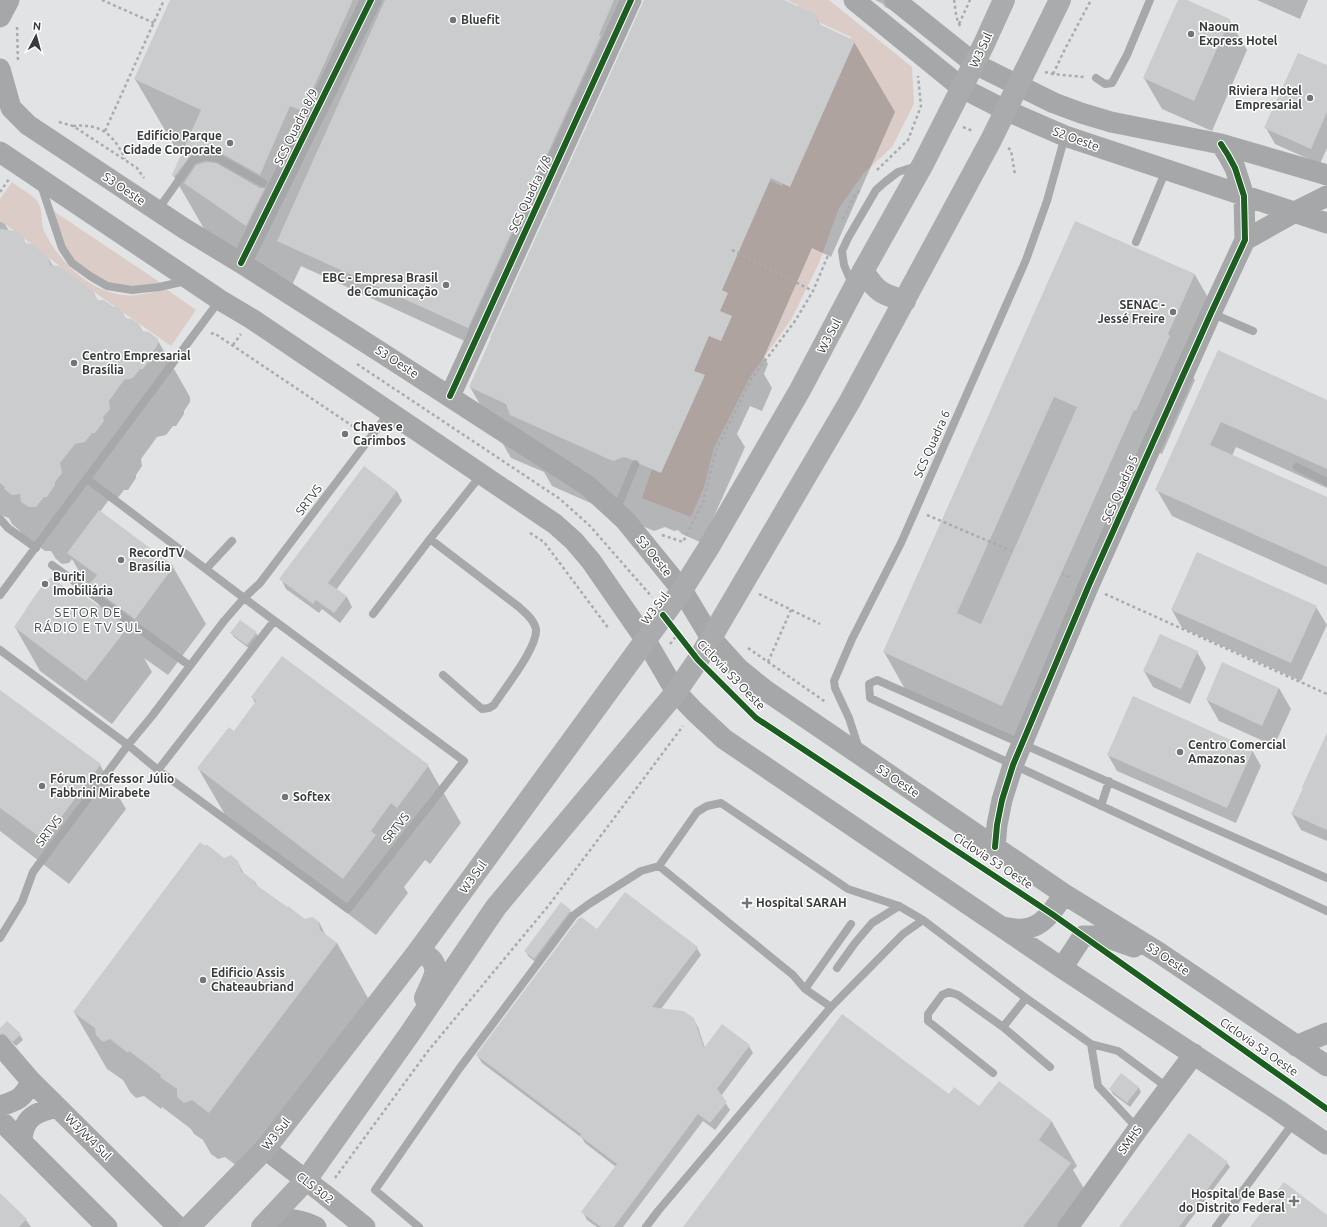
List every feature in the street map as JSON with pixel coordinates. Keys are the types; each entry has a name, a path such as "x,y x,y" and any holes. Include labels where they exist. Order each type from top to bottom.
{"main road":[{"path":"8,19 9,0"},
{"name":"SCS Quadra 8/9","path":"241,263 371,0"},
{"name":"SCS Quadra 7/8","path":"450,396 631,0"},
{"name":"S2 Oeste","path":"854,0 962,88 1005,110 1065,136 1327,223"},
{"path":"895,0 975,64 1054,103 1080,113 1111,122 1220,144 1327,176"},
{"name":"W3 Sul","path":"189,1227 265,1149 417,953 682,590 709,547 800,390 923,164 975,64 1004,0"},
{"path":"266,1222 306,1180 411,1032 496,908 676,692 698,660 850,401 991,140 1060,0"},
{"name":"S3 Oeste","path":"9,67 5,107 28,125 157,211 450,396 588,486 625,520 682,590 712,638 739,669 765,690 1064,894 1158,952 1327,1066"},
{"name":"SCS Quadra 5","path":"995,847 997,825 1002,800 1013,765 1089,585 1245,240 1244,196 1235,168 1220,144"},
{"path":"0,152 191,281 252,319 555,524 574,540 592,561 645,640 676,692 724,739 1062,968 1194,1054 1327,1144"},
{"path":"1245,240 1327,196"},
{"path":"859,280 874,287 883,294 904,301"},
{"path":"1002,927 1023,930 1036,926 1052,914 1064,894"},
{"path":"1062,968 1083,936 1103,936 1130,946 1158,952"},
{"path":"411,1032 435,974 430,958 423,953 417,953"},
{"path":"1296,1046 1327,1033"},
{"name":"W3/W4 Sul","path":"0,1045 31,1081 178,1227"},
{"name":"SMHS","path":"1068,1227 1194,1054"},
{"path":"0,1106 12,1103 22,1097 27,1091 31,1081"},
{"path":"22,1141 22,1131 28,1120 40,1111 58,1107"},
{"path":"0,1120 107,1227"},
{"name":"CLS 302","path":"265,1149 365,1227"},
{"path":"266,1222 296,1219 316,1227"}],"lane":[{"path":"1096,78 1105,84 1112,83 1127,55 1150,0"},
{"name":"SCS Quadra 6","path":"861,756 849,718 835,688 834,682 852,639 901,543 1026,260 1047,201 1065,136"},
{"path":"157,211 193,160 206,156 218,158 263,183"},
{"path":"859,280 844,265 842,251 848,238 876,190 898,172 923,164"},
{"path":"1136,242 1166,169"},
{"path":"39,178 62,248 72,263 90,276 107,286 132,290 191,281"},
{"path":"0,595 220,300"},
{"path":"1211,313 1253,331"},
{"name":"SRTVS","path":"0,938 22,902 33,872 128,745 244,598 260,583 389,413"},
{"path":"616,512 635,465"},
{"path":"1297,467 1327,482"},
{"path":"373,614 481,475"},
{"name":"SRTVS","path":"0,650 128,745 158,770 348,909 464,761 274,621 87,479"},
{"path":"0,519 8,528 36,548"},
{"path":"430,539 519,607 532,619 536,629 534,642 523,662 494,705 488,708 482,709 443,674"},
{"path":"206,570 232,541"},
{"path":"52,565 190,666"},
{"path":"158,770 274,621"},
{"path":"1327,878 876,680 869,684 870,698 1327,911"},
{"path":"1101,806 1109,782"},
{"path":"419,1227 375,1190 459,1069 574,915 641,871 659,866 697,812 707,806 721,803 848,890 899,906 923,920 1026,998 1091,1044 1118,1051 1169,1089"},
{"path":"659,866 793,975 805,989 830,1007"},
{"path":"837,968 854,943 872,923 899,906"},
{"path":"646,1227 830,1007 903,934 923,920"},
{"path":"805,989 850,924"},
{"path":"993,1073 928,1020 928,1014 942,995 949,992 958,994 1003,1027 1050,1068"},
{"path":"1003,1027 1026,998"},
{"path":"1091,1044 1098,1086 1138,1129"},
{"path":"1216,1227 1295,1122"}],"path":[{"path":"102,0 154,23"},
{"path":"105,131 164,0"},
{"path":"959,24 970,0"},
{"path":"1053,74 1091,0"},
{"path":"8,19 9,67"},
{"path":"58,121 73,126 91,126 105,131 119,146 125,160"},
{"path":"0,192 13,175"},
{"path":"661,535 683,542 703,502 716,450 752,378 795,321 813,291 732,250"},
{"path":"201,326 211,334 214,333 360,430 360,435 368,441"},
{"path":"916,510 1012,551"},
{"path":"527,530 544,542 609,629"},
{"path":"1062,573 1089,585 1095,590 1327,694"},
{"path":"742,586 820,624"},
{"path":"768,662 791,610"},
{"path":"324,1194 428,1051 549,905 694,711"}],"shaded area":[{"path":"787,0 829,0 912,67 914,104 892,147 863,174 839,208 819,263 791,320 750,377 714,448 704,487 691,517 642,498 651,472 693,377 681,354 759,187 771,181 782,186 851,37 803,15 798,5"},
{"path":"12,182 38,202 41,209 44,231 51,244 67,264 87,281 99,288 123,295 139,295 166,289 196,310 171,346 80,282 0,220 0,199"},
{"path":"52,210 161,283 133,288 106,283 73,260 65,247"}],"building":[{"name":"Edifício Parque Cidade Corporate","path":"170,0 353,0 303,111 290,106 260,175 221,153 207,151 191,155 174,177 172,175 201,110 134,79"},
{"path":"385,0 614,0 599,35 601,36 468,328 277,241"},
{"path":"644,0 784,0 815,14 819,24 855,41 790,187 771,178 722,290 728,293 720,311 732,316 721,341 709,336 694,371 705,375 661,473 640,464 637,460 624,457 613,461 510,415 506,404 469,387"},
{"path":"1178,0 1187,0 1230,19 1194,101 1143,78"},
{"path":"1298,53 1327,65 1327,112 1311,149 1264,128"},
{"path":"206,162 216,163 260,188 265,188 246,226 184,183 196,165"},
{"path":"1075,221 1195,274 1168,334 1170,336 1136,411 1134,410 1002,706 883,652","holes":["1054,397 1077,407 981,624 957,613"]},
{"name":"Centro Empresarial Brasília","path":"0,229 16,231 23,236 25,243 32,244 49,258 50,265 59,266 94,292 97,300 104,300 114,307 116,306 123,312 125,318 132,319 139,324 142,331 149,332 158,339 158,344 152,354 152,357 143,369 140,369 133,378 124,380 109,401 110,409 103,417 104,421 95,433 92,433 85,442 75,444 60,463 62,473 47,497 44,497 36,507 29,507 21,502 20,494 12,495 4,489 5,487 0,483"},
{"path":"1218,350 1327,400 1327,469 1221,422 1210,445 1327,497 1327,567 1155,490"},
{"path":"364,466 397,491 328,583 347,596 334,613 316,600 313,604 279,579"},
{"name":"RecordTV Brasília","path":"99,510 174,566 135,619 89,585 97,575 67,553"},
{"path":"1197,552 1317,606 1291,663 1171,610"},
{"path":"51,577 79,598 82,594 128,627 86,681 14,627 47,579 48,580"},
{"path":"240,620 257,632 247,645 230,633"},
{"path":"1160,634 1198,651 1181,689 1143,671"},
{"path":"282,656 429,765 397,808 391,803 371,831 376,835 343,879 197,768 229,727 234,731 256,701 251,697"},
{"path":"1222,662 1279,688 1262,726 1206,700"},
{"name":"Fórum Professor Júlio Fabbrini Mirabete","path":"0,690 101,764 44,840 0,808"},
{"name":"Centro Comercial Amazonas","path":"1133,696 1253,750 1227,808 1107,755"},
{"path":"1327,733 1327,830 1291,814"},
{"name":"Edificio Assis Chateaubriand","path":"200,842 205,846 206,844 224,858 231,855 238,861 241,871 256,882 255,884 305,919 313,917 319,922 320,930 337,943 209,1113 192,1100 184,1103 177,1097 177,1089 160,1077 161,1075 110,1039 103,1042 96,1035 95,1028 73,1012"},
{"path":"625,892 698,947 652,1007 683,1011 694,1018 704,1048 722,1024 750,1045 717,1089 727,1102 710,1123 698,1114 614,1227 601,1227 581,1212 617,1164 580,1136 581,1134 476,1055 578,919 581,917 597,929"},
{"path":"561,902 571,910 534,959 524,951"},
{"path":"842,1014 949,1094 954,1087 979,1106 999,1081 1052,1121 1039,1140 1071,1163 1023,1227 683,1227"},
{"path":"7,1021 21,1034 13,1042 4,1034 0,1033 0,1028"},
{"path":"1121,1073 1139,1087 1127,1103 1109,1089"},
{"path":"1189,1133 1228,1162 1179,1227 1119,1227"},
{"path":"1284,1182 1327,1215 1327,1227 1250,1227"},
{"path":"0,1193 27,1219 19,1227 0,1227"}],"cycle path":[{"path":"241,263 371,0"},
{"path":"450,396 631,0"},
{"name":"Ciclovia S3 Oeste","path":"995,847 997,825 1002,800 1013,765 1089,585 1245,240 1244,196 1235,168 1221,144"},
{"name":"Ciclovia S3 Oeste","path":"663,615 698,660 756,718 1052,914 1327,1109"}],"place":[{"name":"Bluefit","path":"453,20"},
{"name":"Naoum Express Hotel","path":"1191,34"},
{"name":"Riviera Hotel Empresarial","path":"1310,98"},
{"name":"Edifício Parque Cidade Corporate","path":"230,143"},
{"name":"EBC - Empresa Brasil de Comunicação","path":"446,285"},
{"name":"SENAC - Jessé Freire","path":"1173,312"},
{"name":"Centro Empresarial Brasília","path":"74,363"},
{"name":"Chaves e Carimbos","path":"345,434"},
{"name":"RecordTV Brasília","path":"121,560"},
{"name":"Buriti Imobiliária","path":"45,584"},
{"name":"Centro Comercial Amazonas","path":"1180,752"},
{"name":"Fórum Professor Júlio Fabbrini Mirabete","path":"42,786"},
{"name":"Softex","path":"285,797"},
{"name":"Hospital SARAH","path":"747,903"},
{"name":"Edificio Assis Chateaubriand","path":"203,980"},
{"name":"Hospital de Base do Distrito Federal","path":"1294,1201"}],"district":[{"name":"SETOR DE RÁDIO E TV SUL","path":"88,620"}]}
